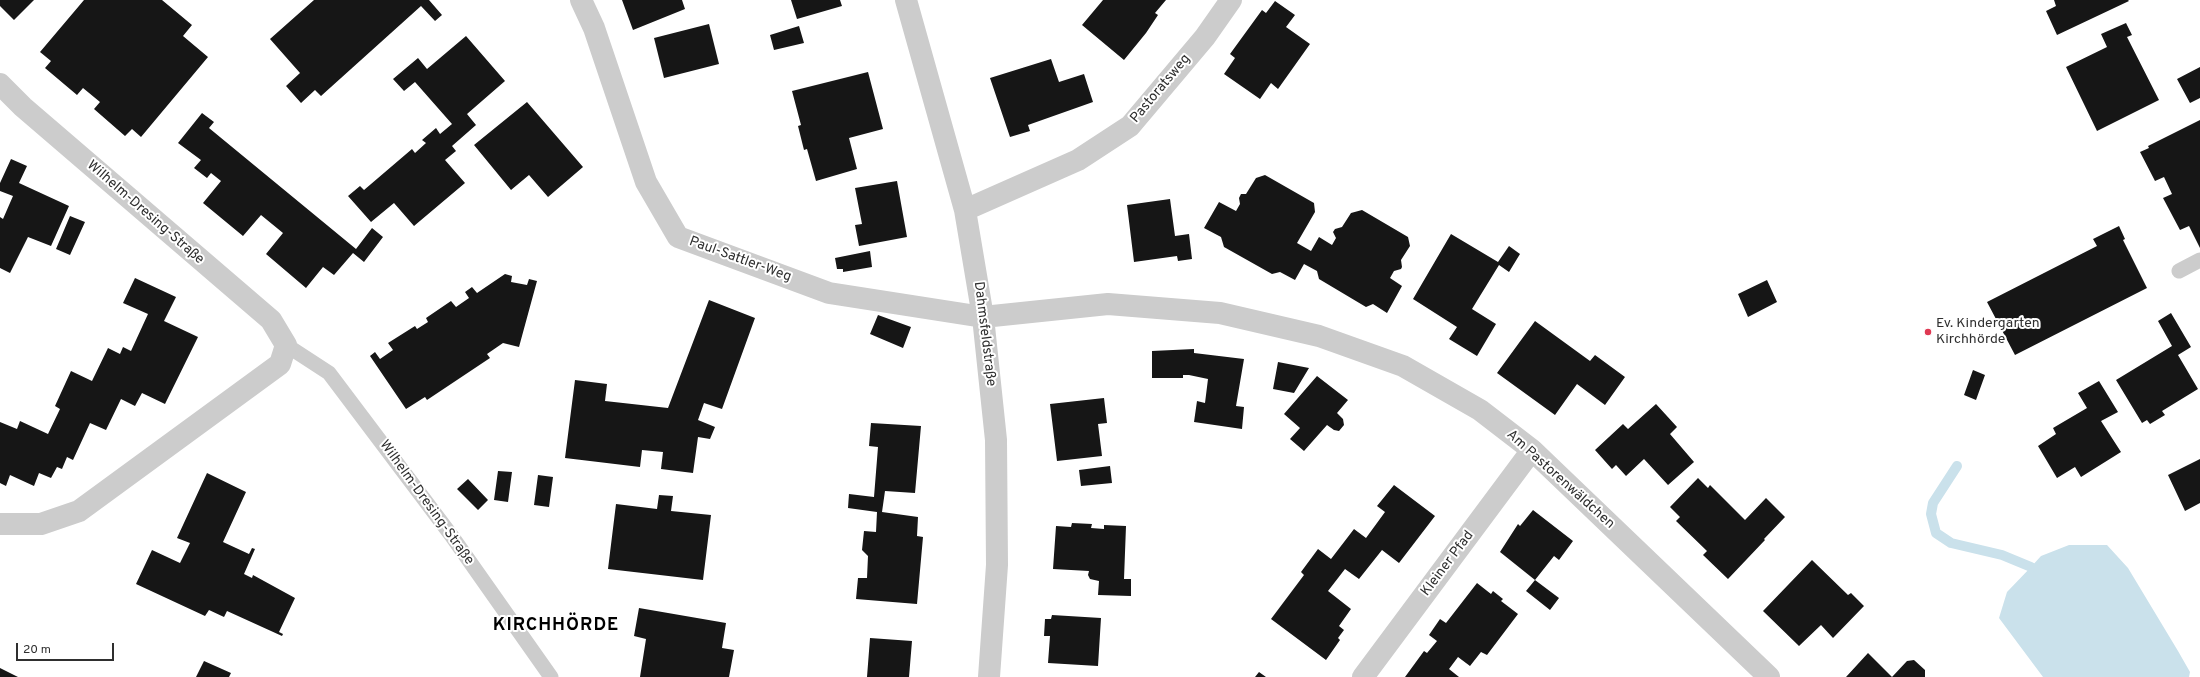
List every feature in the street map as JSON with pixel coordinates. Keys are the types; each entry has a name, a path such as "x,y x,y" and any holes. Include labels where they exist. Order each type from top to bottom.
{"street":[{"name":"Paul-Sattler-Weg","path":"581,0 594,28 646,182 678,237 829,293 983,317"},
{"name":"Dahmsfeldstraße","path":"906,0 965,210 983,317 996,440 997,565 989,677"},
{"name":"Pastoratsweg","path":"965,210 1078,160 1130,126 1205,37 1231,0"},
{"name":"Wilhelm-Dresing-Straße","path":"0,84 23,107 271,320 286,346"},
{"name":"Am Pastorenwäldchen","path":"983,317 1108,304 1220,313 1320,336 1403,366 1480,410 1532,450 1769,677"},
{"path":"1,526 41,524 79,511 280,364 286,346"},
{"name":"Kleiner Pfad","path":"1363,677 1532,450"}],"lane":[{"path":"2179,271 2200,260"},
{"name":"Wilhelm-Dresing-Straße","path":"286,346 329,373 451,535 551,677"}],"water":[{"path":"2069,545 2107,545 2128,568 2190,672 2189,677 2043,677 1999,618 2007,592 2041,556"}],"building":[{"path":"0,0 34,0 14,20 0,6"},
{"path":"84,0 162,0 192,25 183,36 208,57 141,137 132,129 125,136 94,109 100,102 83,88 77,95 45,68 51,61 40,52"},
{"path":"314,0 429,0 442,15 435,21 421,6 321,96 315,90 301,103 286,86 300,73 270,39"},
{"path":"622,0 682,0 685,9 633,30"},
{"path":"791,0 840,0 842,6 797,19"},
{"path":"1103,0 1166,0 1155,13 1158,15 1146,33 1124,60 1082,25"},
{"path":"2054,0 2129,1 2057,35 2046,11 2056,6"},
{"path":"1275,1 1295,15 1286,27 1310,44 1278,89 1271,83 1260,99 1224,74 1235,58 1230,54 1262,10 1266,13"},
{"path":"2126,23 2132,35 2127,37 2159,100 2097,131 2066,67 2107,47 2101,34"},
{"path":"709,24 719,64 664,78 654,38"},
{"path":"799,26 804,43 774,50 770,35"},
{"path":"466,36 505,81 467,114 476,125 452,146 456,151 445,160 465,183 414,226 394,203 371,222 348,196 360,186 364,190 412,149 415,153 426,143 422,140 436,128 440,134 452,124 415,82 404,91 393,79 418,58 427,69"},
{"path":"1051,59 1059,82 1084,74 1093,102 1028,125 1030,131 1010,137 990,78"},
{"path":"2200,67 2200,98 2190,103 2177,79"},
{"path":"868,72 883,129 849,138 857,169 816,181 807,149 804,150 798,126 801,125 792,91"},
{"path":"527,102 583,167 548,197 529,175 511,190 474,145"},
{"path":"202,113 214,122 209,128 356,249 372,228 383,237 364,262 353,253 334,275 323,267 306,288 266,254 283,233 261,215 243,236 203,203 221,181 211,173 207,178 194,168 201,160 178,143"},
{"path":"2200,120 2200,248 2189,226 2180,230 2163,198 2172,194 2164,177 2155,181 2140,152 2149,148 2148,146"},
{"path":"11,159 27,166 19,183 69,206 51,246 28,237 10,273 0,268 0,217 3,219 13,196 0,191 0,183"},
{"path":"1265,175 1314,203 1315,212 1297,243 1311,251 1319,237 1332,245 1336,238 1333,232 1335,229 1342,227 1351,213 1362,210 1408,237 1410,246 1401,260 1402,267 1401,269 1394,271 1390,278 1402,286 1387,313 1373,304 1366,307 1319,279 1317,271 1304,264 1295,280 1280,272 1272,274 1224,247 1221,237 1204,228 1219,202 1236,211 1240,204 1239,198 1241,194 1246,194 1256,178"},
{"path":"897,181 907,237 859,246 855,225 862,224 855,188"},
{"path":"1170,199 1175,236 1189,234 1192,259 1178,261 1177,256 1134,262 1127,205"},
{"path":"70,216 85,222 70,255 56,249"},
{"path":"2119,226 2125,239 2123,240 2147,288 2015,355 1987,302 2097,246 2093,239"},
{"path":"1451,234 1498,262 1509,246 1520,254 1509,272 1499,265 1472,309 1496,324 1477,356 1449,339 1457,327 1413,299"},
{"path":"870,251 872,267 843,272 843,269 837,269 835,258"},
{"path":"505,274 512,276 511,282 527,285 529,279 537,281 519,347 503,343 487,354 490,358 427,400 425,397 406,409 370,356 375,352 380,359 393,350 388,343 415,326 417,329 428,322 426,318 451,301 456,307 469,298 465,292 472,287 477,293"},
{"path":"135,278 176,297 164,321 198,337 165,404 142,393 135,406 121,399 106,430 90,423 73,460 67,457 62,469 57,467 51,478 39,473 34,486 10,475 6,486 0,483 0,422 17,429 20,421 48,434 60,409 55,406 71,371 92,381 108,348 120,354 123,347 131,351 148,314 123,303"},
{"path":"1767,280 1777,302 1748,317 1738,294"},
{"path":"709,300 755,318 722,409 704,403 698,420 715,427 710,439 698,437 693,473 661,469 663,452 642,450 640,467 565,458 575,380 607,384 605,401 668,408"},
{"path":"2171,313 2191,347 2178,355 2198,389 2162,411 2165,415 2150,424 2147,420 2142,423 2116,380 2172,346 2158,321"},
{"path":"878,315 911,327 903,348 870,334"},
{"path":"1535,321 1590,361 1595,355 1625,377 1605,405 1577,384 1555,415 1497,373"},
{"path":"1194,349 1194,353 1244,359 1236,406 1244,407 1242,429 1194,422 1197,401 1205,403 1208,379 1189,375 1183,375 1183,378 1152,378 1152,351"},
{"path":"1278,362 1309,368 1294,393 1273,389"},
{"path":"1973,370 1985,375 1976,400 1964,395"},
{"path":"1317,376 1348,400 1337,413 1343,419 1344,425 1339,431 1334,430 1327,425 1304,451 1290,439 1300,428 1284,414"},
{"path":"2099,381 2118,412 2101,421 2121,452 2081,477 2075,467 2057,478 2038,446 2056,434 2053,428 2087,408 2078,393"},
{"path":"1104,398 1107,423 1098,424 1102,456 1057,461 1050,404"},
{"path":"1656,404 1677,427 1670,434 1694,462 1668,485 1644,459 1626,476 1616,465 1612,469 1595,450 1623,424 1628,429"},
{"path":"871,423 921,426 915,493 885,491 882,512 918,517 917,536 923,537 917,604 856,599 858,578 867,578 868,556 862,550 864,531 876,532 877,512 848,508 849,494 874,497 878,447 869,446"},
{"path":"2200,459 2200,503 2185,511 2168,475"},
{"path":"1110,466 1112,483 1081,486 1079,470"},
{"path":"498,471 512,472 508,502 494,500"},
{"path":"207,473 246,492 223,542 249,554 252,548 255,549 244,574 252,578 253,575 295,598 279,632 283,634 282,636 227,611 224,617 209,610 205,616 136,584 152,550 180,563 190,543 177,538"},
{"path":"538,475 553,477 549,507 534,505"},
{"path":"1698,478 1708,488 1710,485 1745,520 1766,498 1785,517 1728,579 1703,555 1707,551 1676,521 1680,517 1670,507"},
{"path":"468,479 488,500 478,510 457,489"},
{"path":"1394,485 1435,516 1399,563 1382,550 1359,579 1345,569 1328,591 1351,609 1339,626 1344,630 1338,638 1340,640 1326,660 1271,619 1304,575 1301,572 1318,549 1331,559 1354,529 1366,538 1385,512 1377,506"},
{"path":"659,495 673,496 671,511 711,515 703,580 608,569 616,504 657,509"},
{"path":"1533,510 1573,541 1559,560 1554,556 1535,580 1500,552 1518,524 1520,526"},
{"path":"1072,523 1092,524 1091,528 1104,529 1104,525 1126,526 1124,579 1131,579 1131,596 1098,595 1099,581 1090,579 1088,575 1089,571 1053,569 1056,526 1071,527"},
{"path":"1812,560 1848,595 1851,593 1864,606 1833,638 1821,625 1799,646 1763,611"},
{"path":"1535,580 1559,598 1550,610 1526,591"},
{"path":"1477,583 1491,594 1493,591 1503,599 1501,601 1518,614 1487,655 1481,652 1470,666 1458,657 1449,669 1459,677 1405,677 1424,651 1427,653 1437,641 1429,635 1440,619 1446,623"},
{"path":"639,608 726,623 722,648 734,650 729,677 640,677 646,639 634,636"},
{"path":"1052,615 1101,618 1098,666 1048,663 1050,636 1044,636 1045,619 1051,619"},
{"path":"870,638 912,641 909,677 867,677"},
{"path":"1868,653 1892,677 1846,677"},
{"path":"1914,660 1925,670 1925,677 1892,677 1907,661"},
{"path":"204,661 231,673 229,677 196,677"},
{"path":"0,668 18,677 0,677"},
{"path":"1259,672 1266,677 1255,677"}],"waterway":[{"path":"1957,466 1933,503 1931,514 1936,533 1951,543 2002,555 2031,567"}],"place":[{"name":"Ev. Kindergarten Kirchhörde","path":"1928,332"}],"district":[{"name":"KIRCHHÖRDE","path":"556,626"}]}
